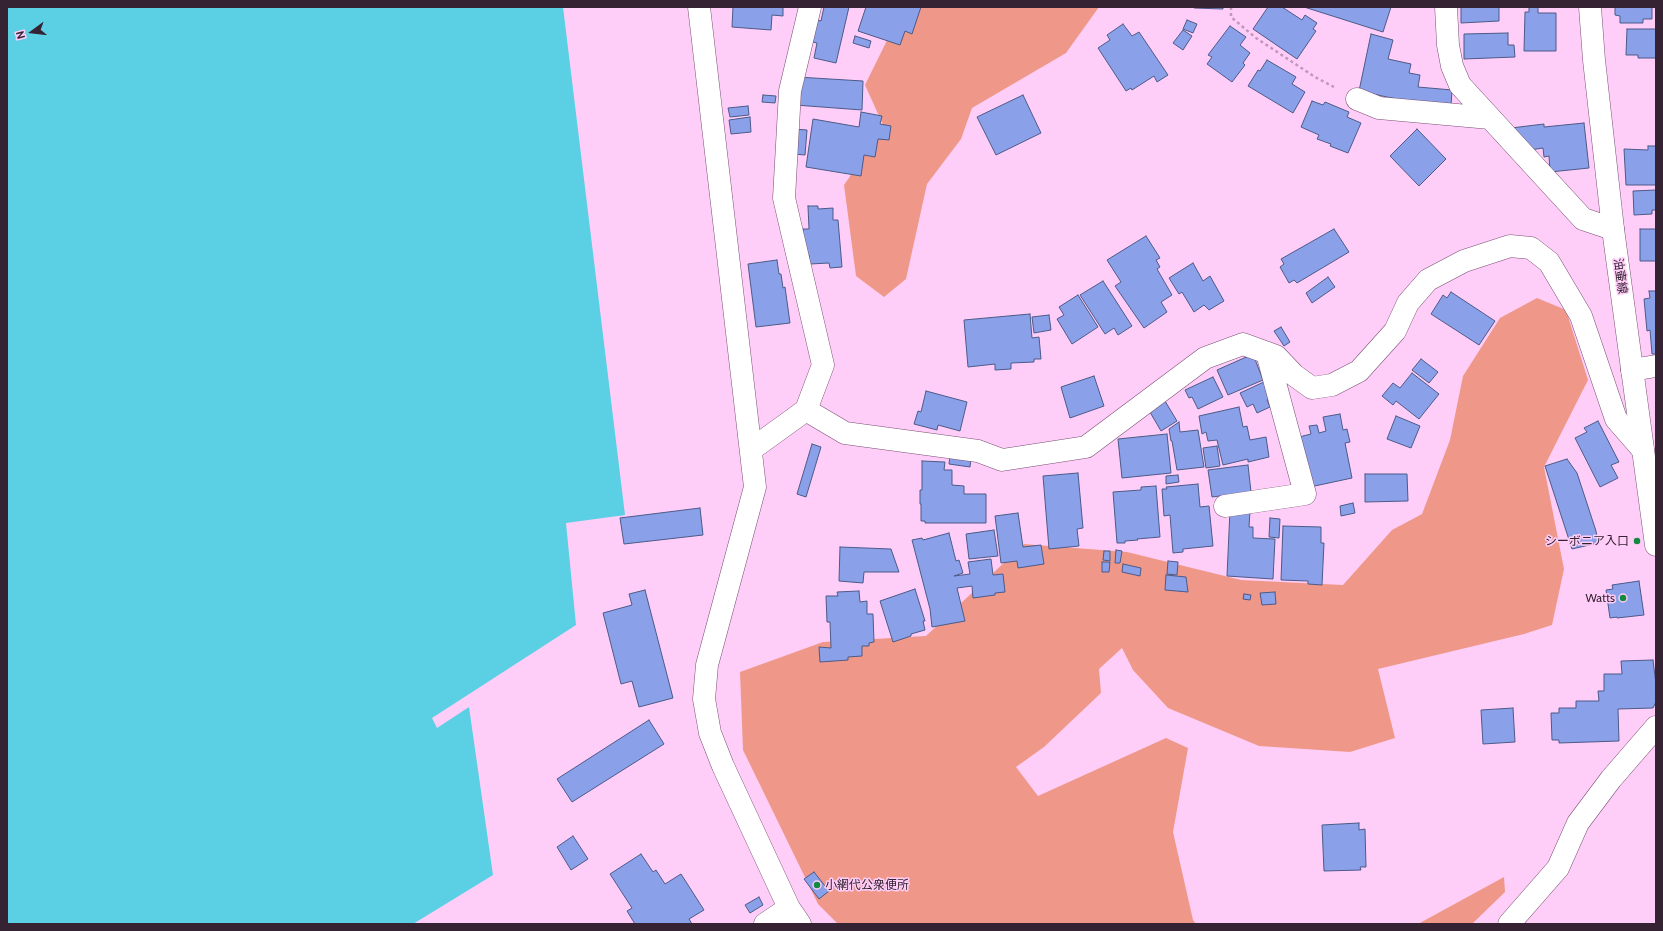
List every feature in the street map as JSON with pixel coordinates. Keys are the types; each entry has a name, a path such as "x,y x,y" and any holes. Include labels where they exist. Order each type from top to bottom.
{"street":[{"path":"699,7 752,449 755,487 707,665 704,699 710,733 723,766 795,916 765,924"},
{"path":"752,449 806,410 823,365 784,198 790,91 810,7"},
{"path":"1446,7 1448,45 1452,66 1460,85 1583,219 1613,229"},
{"name":"油壷線","path":"1590,7 1594,60 1613,229 1656,545"},
{"path":"1357,99 1379,108 1490,118"},
{"path":"806,410 845,433 978,450 1002,460 1086,447 1205,358 1243,344 1276,356 1294,375 1312,388 1332,385 1359,371 1396,331 1408,303 1428,280 1464,261 1510,246 1531,248 1549,262 1581,316 1616,419 1643,450"},
{"path":"1225,506 1305,494 1267,353"},
{"path":"1632,370 1656,366"},
{"path":"1509,924 1558,868 1578,823 1611,779 1656,727"}],"path":[{"path":"1231,7 1231,17 1256,38 1315,77 1357,99"}],"shaded area":[{"path":"910,7 1099,7 1066,53 972,108 961,139 927,184 906,279 884,297 856,276 844,185 884,127 865,85 900,14"},
{"path":"1537,298 1566,310 1588,380 1544,467 1564,569 1552,625 1524,634 1378,669 1395,738 1350,752 1259,746 1168,708 1133,670 1122,648 1099,669 1101,693 1044,747 1016,767 1038,796 1166,738 1188,748 1173,832 1193,920 1196,924 838,924 818,904 743,750 740,672 823,642 926,636 1024,544 1127,552 1241,580 1343,585 1392,530 1422,514 1450,440 1463,376 1500,318"},
{"path":"1504,877 1505,892 1472,924 1418,924"}],"water":[{"path":"7,7 563,7 625,515 566,523 576,625 432,718 437,728 469,707 493,875 413,924 7,924"}],"building":[{"path":"733,7 783,7 783,16 772,15 771,30 732,27"},
{"path":"824,7 849,7 836,63 814,58 817,43 809,41 814,19 821,21"},
{"path":"866,7 921,7 912,34 905,31 900,45 858,31"},
{"path":"1223,7 1223,9 1194,8"},
{"path":"1268,7 1282,7 1302,20 1305,15 1317,23 1313,29 1316,31 1297,59 1253,29"},
{"path":"1304,7 1391,7 1383,32"},
{"path":"1461,7 1499,7 1499,21 1461,23"},
{"path":"1529,7 1538,7 1538,13 1556,13 1556,51 1524,51 1525,12 1529,12"},
{"path":"1615,7 1652,7 1652,19 1643,19 1643,23 1620,23 1620,16 1615,15"},
{"path":"1187,20 1197,24 1193,33 1183,29"},
{"path":"1123,24 1132,36 1139,32 1168,75 1157,82 1154,76 1132,90 1131,88 1126,91 1098,48 1110,40 1107,35"},
{"path":"1230,26 1246,37 1240,45 1250,53 1243,63 1245,65 1232,82 1207,64 1212,57 1208,55"},
{"path":"1627,29 1656,29 1656,58 1638,58 1638,55 1626,55"},
{"path":"1183,30 1192,36 1183,50 1173,43"},
{"path":"1508,33 1508,45 1514,45 1515,57 1464,59 1464,34"},
{"path":"1371,34 1393,40 1388,59 1411,64 1409,73 1420,75 1418,87 1452,90 1451,106 1415,103 1359,91"},
{"path":"855,36 871,41 869,48 853,43"},
{"path":"1267,60 1296,77 1292,84 1305,92 1293,113 1248,86 1258,70 1260,71"},
{"path":"797,77 863,81 862,110 795,105"},
{"path":"763,95 776,96 775,103 762,102"},
{"path":"1023,95 1041,133 996,155 977,117"},
{"path":"1312,101 1323,105 1325,102 1349,112 1347,117 1361,123 1348,153 1330,146 1331,144 1317,139 1319,135 1301,127"},
{"path":"748,106 749,115 730,117 728,108"},
{"path":"861,112 882,116 880,124 891,126 889,140 878,139 875,157 864,155 861,176 806,167 813,119 859,127"},
{"path":"750,117 751,132 731,134 729,120"},
{"path":"1584,123 1589,168 1550,172 1549,156 1544,157 1543,148 1530,150 1511,128 1544,124 1544,127"},
{"path":"794,129 807,130 805,155 793,154"},
{"path":"1417,129 1446,159 1419,186 1390,156"},
{"path":"1648,146 1656,146 1656,185 1626,185 1624,149 1648,150"},
{"path":"1656,190 1656,210 1652,210 1652,214 1634,215 1633,191"},
{"path":"808,206 818,206 818,209 833,208 833,220 838,220 842,267 830,268 829,263 810,264 809,255 804,255 803,229 809,229"},
{"path":"1334,229 1349,252 1297,283 1294,280 1289,283 1280,267 1284,264 1281,259"},
{"path":"1640,229 1656,229 1656,261 1640,261"},
{"path":"1146,236 1160,258 1156,260 1160,267 1157,269 1172,295 1161,302 1167,312 1144,328 1115,286 1121,282 1107,260"},
{"path":"777,260 783,288 785,287 790,323 756,327 748,264"},
{"path":"1193,263 1203,281 1210,276 1224,301 1209,310 1204,305 1194,312 1182,292 1179,294 1169,278"},
{"path":"1328,277 1335,287 1312,303 1306,293"},
{"path":"1103,281 1132,326 1118,335 1114,328 1105,334 1080,295"},
{"path":"1649,291 1656,291 1656,354 1652,354 1650,330 1647,331 1644,299 1650,298"},
{"path":"1451,292 1495,321 1479,345 1431,314 1443,295 1447,298"},
{"path":"1078,295 1098,327 1072,344 1057,319 1064,315 1059,307"},
{"path":"1030,314 1032,338 1039,337 1041,359 1034,359 1034,362 1011,363 1011,369 995,370 995,364 968,367 964,320"},
{"path":"1049,315 1051,330 1034,333 1032,317"},
{"path":"1281,327 1290,342 1284,346 1274,331"},
{"path":"1253,354 1263,380 1228,395 1217,370"},
{"path":"1421,359 1438,372 1429,383 1412,370"},
{"path":"1412,373 1439,394 1419,419 1396,401 1393,405 1382,396 1393,383 1400,388"},
{"path":"1094,376 1104,406 1070,418 1061,387"},
{"path":"1213,377 1223,397 1198,409 1192,397 1189,398 1185,390"},
{"path":"1266,381 1274,396 1267,400 1270,407 1257,413 1253,404 1247,407 1240,393"},
{"path":"926,391 967,402 960,431 938,425 937,430 914,424 918,411 921,412"},
{"path":"1162,396 1177,421 1161,431 1147,407"},
{"path":"1239,407 1243,427 1247,426 1250,440 1266,437 1269,457 1248,462 1248,459 1223,465 1217,440 1208,441 1206,432 1202,434 1199,416"},
{"path":"1340,414 1343,430 1347,429 1350,442 1345,443 1352,478 1310,487 1299,437 1311,434 1309,426 1317,425 1319,433 1326,431 1323,417"},
{"path":"1396,416 1420,426 1411,448 1387,439"},
{"path":"1598,421 1619,462 1611,465 1618,478 1600,487 1575,438 1587,432 1584,428"},
{"path":"1179,422 1180,432 1198,430 1204,467 1177,470 1169,429"},
{"path":"1167,434 1171,473 1122,478 1118,439"},
{"path":"812,444 821,447 806,497 797,494"},
{"path":"1217,446 1220,466 1206,468 1203,448"},
{"path":"950,455 971,457 970,467 949,464"},
{"path":"1567,459 1577,473 1596,531 1598,543 1572,549 1545,466"},
{"path":"922,461 945,462 944,470 952,470 952,485 964,486 964,494 986,494 986,523 925,523 925,521 921,521 920,490 922,490"},
{"path":"1248,465 1251,492 1212,497 1208,470"},
{"path":"1078,473 1083,528 1077,529 1079,546 1049,549 1043,476"},
{"path":"1365,474 1407,474 1408,501 1365,502"},
{"path":"1178,475 1179,482 1166,484 1166,476"},
{"path":"1198,484 1200,507 1209,506 1213,546 1183,549 1183,552 1173,553 1170,515 1164,516 1162,489 1167,489 1166,487"},
{"path":"1156,486 1160,537 1117,543 1113,492 1141,490 1141,487"},
{"path":"1353,503 1355,513 1341,516 1340,506"},
{"path":"700,508 703,535 624,544 620,518"},
{"path":"1230,510 1250,511 1249,527 1253,527 1253,538 1275,539 1273,579 1227,576"},
{"path":"1018,513 1023,547 1041,545 1044,564 1018,568 1017,561 1001,563 995,516"},
{"path":"1270,518 1280,519 1279,538 1269,537"},
{"path":"1283,526 1321,527 1321,543 1324,543 1322,585 1308,584 1308,581 1281,580"},
{"path":"994,530 998,556 969,559 966,534"},
{"path":"949,533 956,561 959,560 963,573 954,576 970,574 968,562 991,559 993,575 1003,574 1005,592 973,598 972,586 957,588 965,621 932,627 930,609 912,540 922,538 923,540"},
{"path":"840,547 891,549 899,572 864,572 863,583 839,581"},
{"path":"1116,550 1122,551 1120,563 1115,563"},
{"path":"1104,551 1110,551 1110,561 1103,560"},
{"path":"1168,561 1178,562 1177,575 1167,574"},
{"path":"1102,562 1110,562 1109,572 1102,572"},
{"path":"1123,564 1141,568 1140,576 1122,572"},
{"path":"1166,575 1186,577 1188,592 1165,590"},
{"path":"1639,581 1644,615 1610,618 1606,590 1613,589 1612,585"},
{"path":"915,589 925,621 923,621 925,630 893,642 880,601"},
{"path":"645,590 673,698 639,707 632,681 621,684 603,613 632,605 629,594"},
{"path":"859,591 860,602 867,601 867,614 873,614 874,642 869,643 869,646 862,646 862,656 848,657 848,660 820,662 819,647 831,648 830,622 827,622 826,596 838,596 837,592"},
{"path":"1275,592 1276,604 1262,605 1260,593"},
{"path":"1244,594 1251,595 1250,600 1243,599"},
{"path":"1653,660 1656,684 1656,702 1653,708 1618,709 1619,741 1559,743 1559,740 1552,740 1551,713 1559,713 1559,708 1576,708 1576,701 1599,701 1598,691 1604,691 1604,674 1622,674 1621,661"},
{"path":"1513,708 1515,742 1483,744 1481,710"},
{"path":"649,720 664,744 572,802 557,779"},
{"path":"1359,823 1359,830 1365,829 1366,867 1360,867 1361,870 1324,871 1322,825"},
{"path":"573,836 588,859 571,870 557,847"},
{"path":"641,854 653,872 656,870 665,884 681,874 704,910 689,919 692,924 635,924 627,911 632,908 610,874"},
{"name":"小網代公衆便所","path":"814,872 829,891 819,899 804,879"},
{"path":"759,897 763,905 750,913 745,905"}],"place":[{"name":"シーボニア入口","path":"1637,541"},
{"name":"Watts","path":"1623,598"},
{"name":"小網代公衆便所","path":"817,885"}]}
